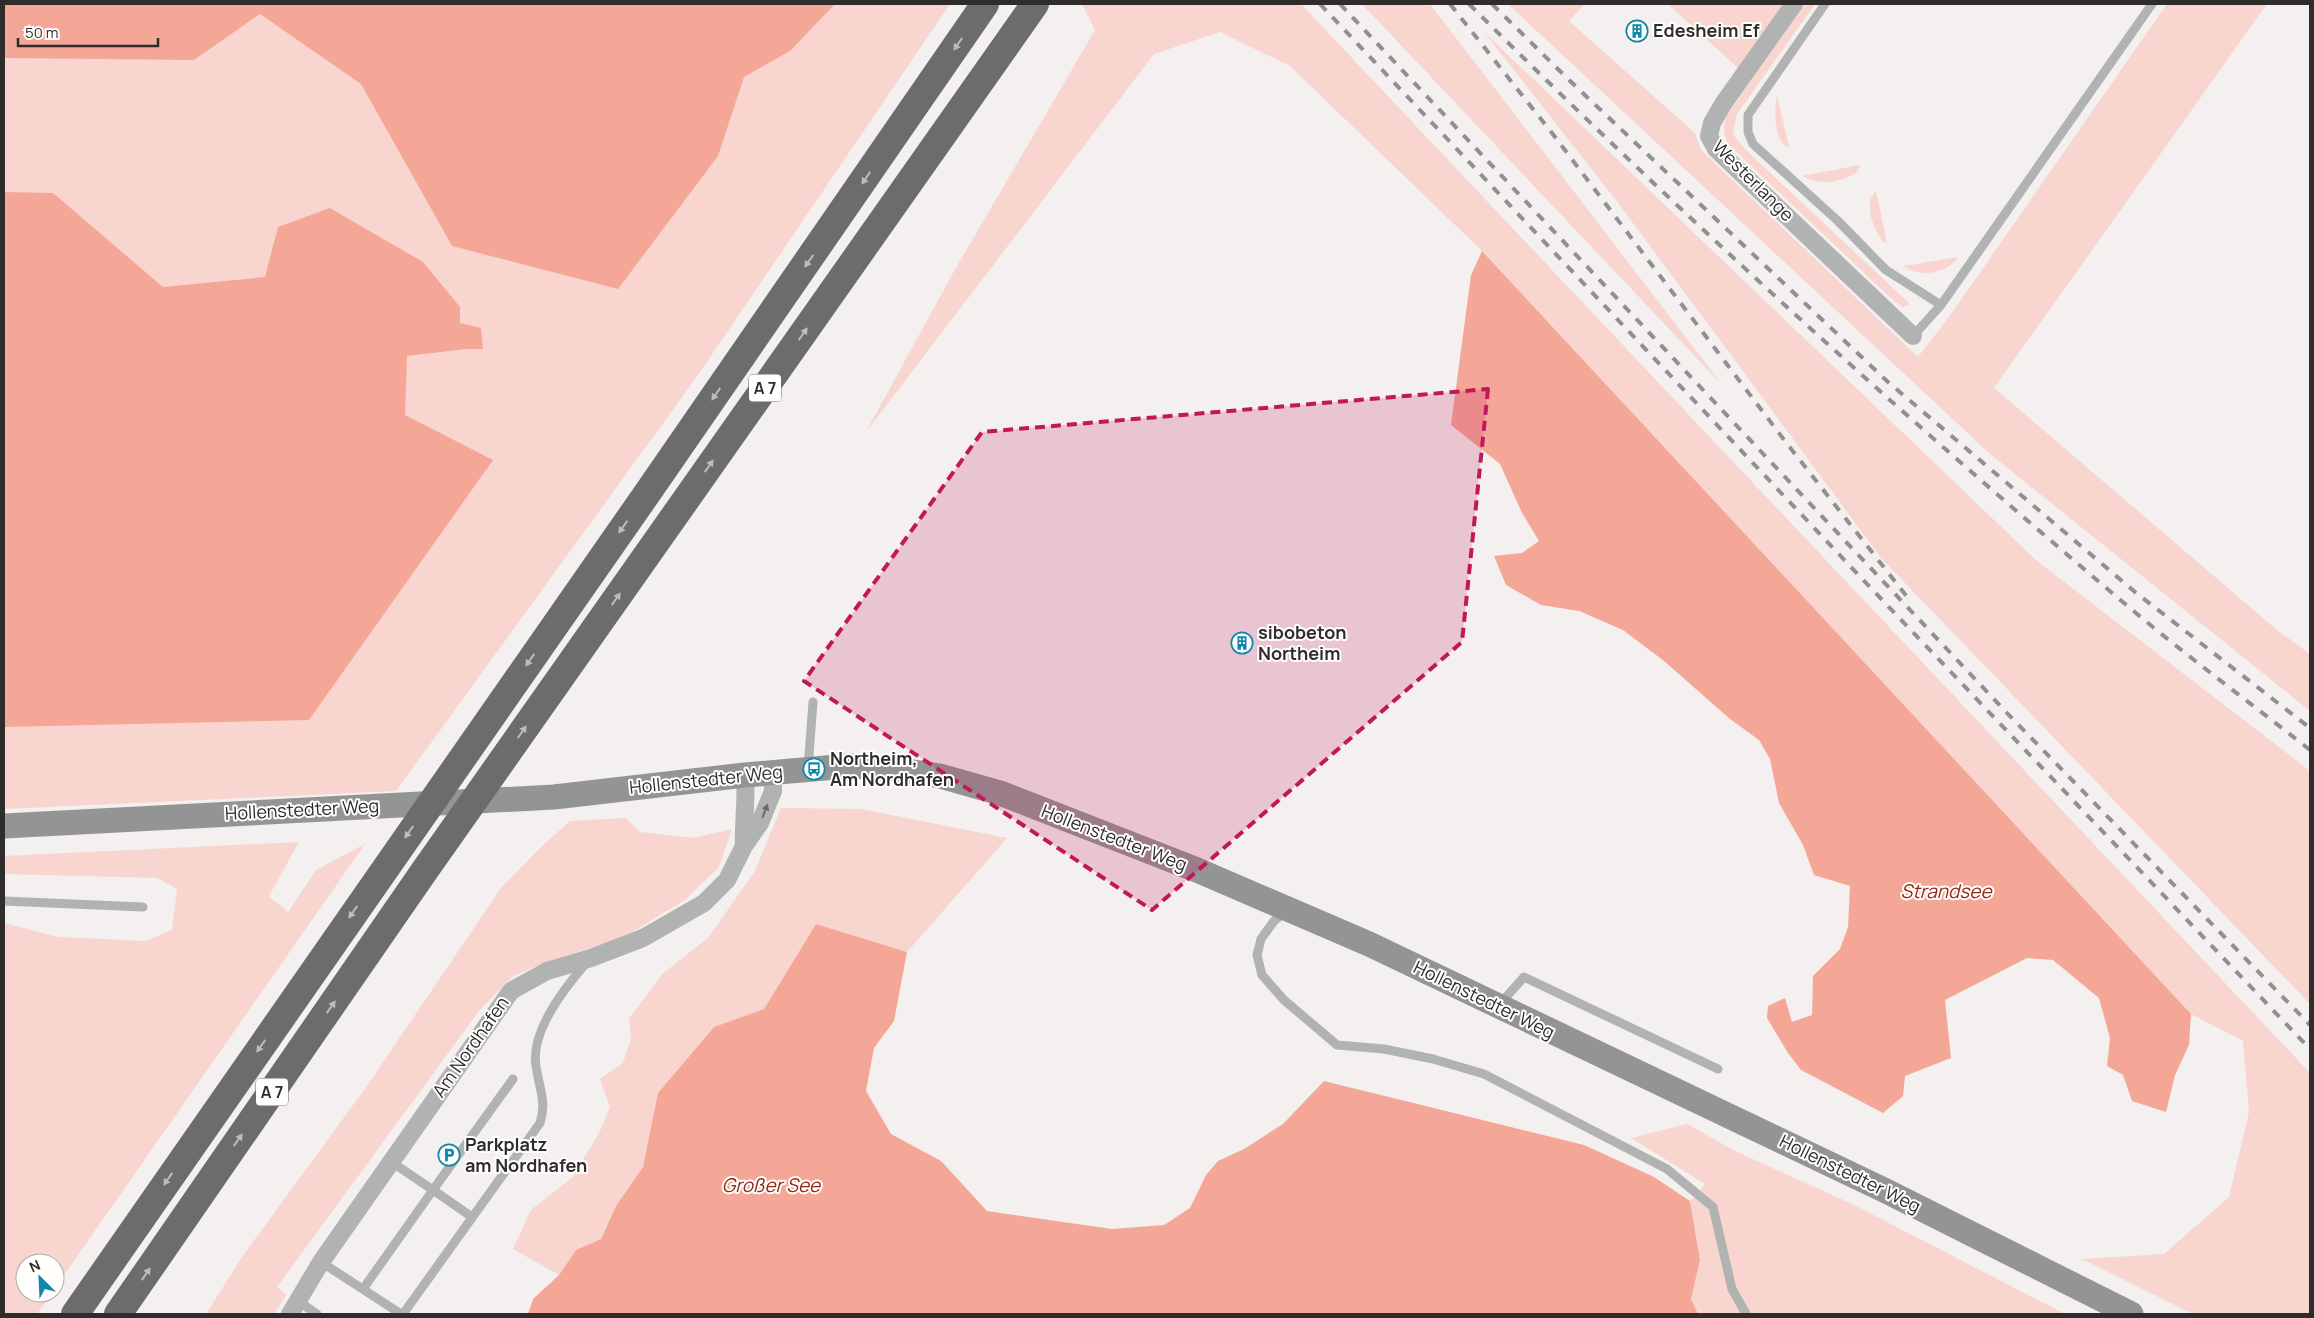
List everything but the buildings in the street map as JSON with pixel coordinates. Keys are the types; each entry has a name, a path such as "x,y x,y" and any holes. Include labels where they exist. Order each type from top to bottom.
{"highway":[{"name":"A 7","path":"75,1314 381,872 837,221 985,4"},
{"name":"A 7","path":"118,1314 425,870 1035,4"}],"main road":[{"name":"Hollenstedter Weg","path":"4,826 554,797 772,772 848,766 888,768 940,776 1000,794 1197,870 1368,944 1884,1190 2131,1314"}],"street":[{"name":"Westerlange","path":"1794,4 1723,104 1712,123 1709,136 1716,149 1913,336"},
{"name":"Am Nordhafen","path":"294,1308 320,1262 511,991 547,971 591,958 642,938 704,903 727,880 744,846 760,823 773,790 772,772"},
{"name":"Am Nordhafen","path":"744,846 743,823 747,796 745,775"}],"lane":[{"path":"1825,4 1748,115 1748,132 1753,144 1838,221 1886,270 1941,305"},
{"path":"1913,336 1941,305 2152,4"},
{"path":"808,769 813,702"},
{"path":"4,901 143,907"},
{"path":"1290,909 1274,921 1261,939 1257,956 1262,975 1284,1000 1337,1045 1384,1049 1433,1059 1484,1074 1667,1169 1713,1207 1732,1289 1746,1314"},
{"path":"320,1262 402,1314 540,1123 544,1110 534,1052 538,1037 566,986 591,958"},
{"path":"1498,1007 1524,977 1718,1069"},
{"path":"362,1288 513,1079"},
{"path":"390,1161 472,1217"},
{"path":"294,1308 318,1314"}],"highlighted area":[{"path":"1488,389 1462,642 1152,910 804,681 982,432"}],"shaded area":[{"path":"4,4 950,4 698,375 396,791 4,809"},
{"path":"1082,4 1301,4 2310,1073 2310,1314 2193,1314 2082,1259 2164,1254 2229,1197 2249,1112 2243,1041 2191,1014 1482,251 1290,66 1220,32 1154,54 866,432 953,273 1095,30"},
{"path":"1362,4 1430,4 1723,386"},
{"path":"1508,4 1585,4 1569,21 1695,133 1701,150 1918,357 1949,317 2167,4 2267,4 1994,388 2278,631 2310,654 2310,711 1989,453"},
{"path":"1668,4 1783,4 1738,68"},
{"path":"1805,4 1815,4 1737,114 1733,135 1749,153 1910,304 1904,307 1899,305 1878,286 1726,140 1724,130 1727,115"},
{"path":"1484,32 2037,561 2310,771 2310,1004 1882,559 1619,204"},
{"path":"1777,95 1789,148 1780,139 1777,132 1775,109"},
{"path":"1860,165 1857,172 1837,181 1816,181 1802,176"},
{"path":"1876,191 1887,243 1882,241 1871,216 1870,202"},
{"path":"1958,257 1947,267 1933,272 1917,272 1904,266"},
{"path":"781,808 861,809 1007,838 907,952 816,924 764,1009 714,1027 658,1093 643,1167 616,1206 601,1239 576,1250 559,1275 513,1249 531,1210 573,1177 600,1131 610,1107 600,1079 623,1063 631,1038 629,1019 662,974 708,938 755,871"},
{"path":"626,818 640,832 693,838 732,829 719,867 685,900 622,938 552,960 513,976 479,1011 277,1287 286,1295 275,1314 206,1314 242,1257 367,1086 501,888 541,847 570,821"},
{"path":"299,842 269,896 288,912 316,870 365,844 65,1274 65,1253 15,1253 15,1303 45,1303 37,1314 4,1314 4,923 58,937 146,941 172,930 177,889 157,878 4,874 4,856"},
{"path":"1687,1124 1735,1151 1852,1204 2065,1314 1751,1314 1748,1311 1742,1314 1698,1314 1691,1299 1700,1260 1690,1201 1705,1184 1631,1138"}],"water":[{"path":"4,4 835,4 790,51 744,77 718,156 618,289 452,246 361,84 260,14 194,60 4,58"},
{"path":"4,192 53,193 163,287 265,277 278,227 330,208 423,262 460,307 460,323 481,328 483,349 466,349 407,356 405,415 493,460 309,720 4,727"},
{"name":"Strandsee","path":"1482,251 2191,1014 2189,1045 2175,1075 2166,1112 2132,1101 2123,1075 2107,1066 2110,1038 2099,998 2053,960 2027,958 1945,1000 1951,1058 1905,1076 1903,1096 1883,1113 1801,1070 1788,1053 1767,1018 1768,1006 1785,998 1792,1022 1812,1015 1813,976 1840,949 1848,927 1850,886 1814,875 1803,845 1779,803 1770,759 1759,740 1730,719 1664,661 1623,630 1579,611 1541,605 1506,585 1494,556 1522,553 1539,541 1522,513 1500,464 1451,425 1471,275"},
{"name":"Großer See","path":"816,924 907,952 894,1021 874,1048 866,1091 891,1134 941,1161 987,1211 1112,1229 1164,1225 1190,1208 1206,1175 1218,1161 1244,1149 1283,1124 1324,1081 1584,1145 1654,1177 1690,1201 1700,1260 1691,1299 1698,1314 528,1314 533,1299 559,1275 576,1250 601,1239 616,1206 643,1167 658,1093 714,1027 764,1009"}],"railway":[{"path":"1320,4 1867,584 2310,1049"},
{"path":"1340,4 2007,713 2310,1025"},
{"path":"1450,4 1552,133 1788,445 1908,598"},
{"path":"1469,4 1628,159 1873,385 2124,603 2310,750"},
{"path":"1492,4 1569,80 1888,382 2135,592 2310,728"}],"place":[{"name":"Edesheim Ef","path":"1637,31"},
{"name":"sibobeton Northeim","path":"1242,643"},
{"name":"Northeim, Am Nordhafen","path":"814,769"},
{"name":"Parkplatz am Nordhafen","path":"449,1155"}]}
